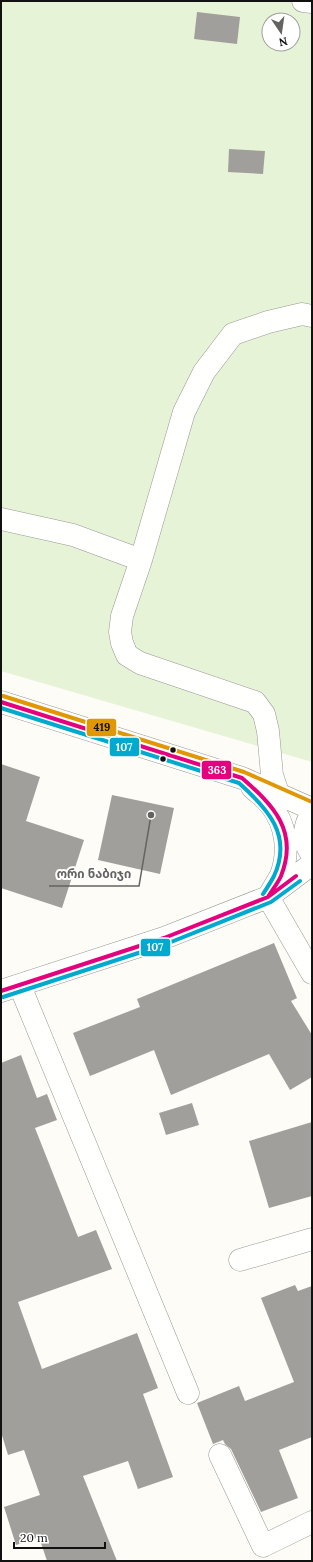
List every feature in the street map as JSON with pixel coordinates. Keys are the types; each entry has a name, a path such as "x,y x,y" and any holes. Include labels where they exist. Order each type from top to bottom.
{"street":[{"path":"303,1 312,2"},
{"path":"278,793 272,775 268,730 264,714 255,702 140,663 127,655 122,643 120,632 122,616 141,560 184,412 204,372 233,334 268,322 302,314 312,316"},
{"path":"1,519 73,535 141,560"},
{"path":"1,702 242,778 312,809"},
{"path":"242,778 270,803 281,820 286,840 285,859 281,875 268,897"},
{"path":"312,813 308,820 305,832 306,843 312,854"},
{"path":"188,1393 133,1257 10,989 164,938 268,897 312,864"},
{"path":"268,897 312,973"},
{"path":"240,1260 312,1239"},
{"path":"220,1455 263,1546 312,1522"}],"green space":[{"path":"1,1 312,1 312,762 1,671"}],"building":[{"path":"197,12 240,17 237,44 194,39"},
{"path":"229,149 265,151 263,174 228,172"},
{"path":"1,764 40,777 26,821 84,840 62,908 1,888"},
{"path":"112,795 174,808 160,874 98,860"},
{"path":"274,943 297,998 291,1001 312,1035 312,1077 290,1090 269,1054 171,1095 154,1050 90,1076 73,1033 140,1007 137,999"},
{"path":"21,1055 37,1098 47,1094 57,1120 35,1128 78,1237 96,1230 112,1269 18,1302 42,1369 137,1333 158,1388 143,1394 173,1477 138,1489 128,1461 83,1476 117,1561 47,1561 39,1537 16,1545 4,1507 40,1495 24,1450 8,1455 1,1432 1,1063"},
{"path":"192,1103 199,1125 166,1135 159,1113"},
{"path":"312,1122 312,1196 269,1208 249,1141"},
{"path":"295,1285 298,1291 312,1286 312,1437 279,1450 298,1498 261,1512 231,1449 223,1440 213,1444 197,1403 239,1386 245,1401 294,1382 261,1298"}],"transit line":[{"name":"419","path":"3,696 244,772 312,802"},
{"name":"363","path":"1,702 242,778 264,798 273,809 285,832 287,846 286,860 280,879 268,897"},
{"name":"107","path":"1,708 239,783 259,802 274,824 279,835 279,861 274,876 263,894"},
{"name":"363","path":"1,991 164,938 268,897 296,876"},
{"name":"107","path":"3,997 166,944 271,902 300,881"}],"place":[{"name":"ორი ნაბიჯი","path":"151,815"}]}
